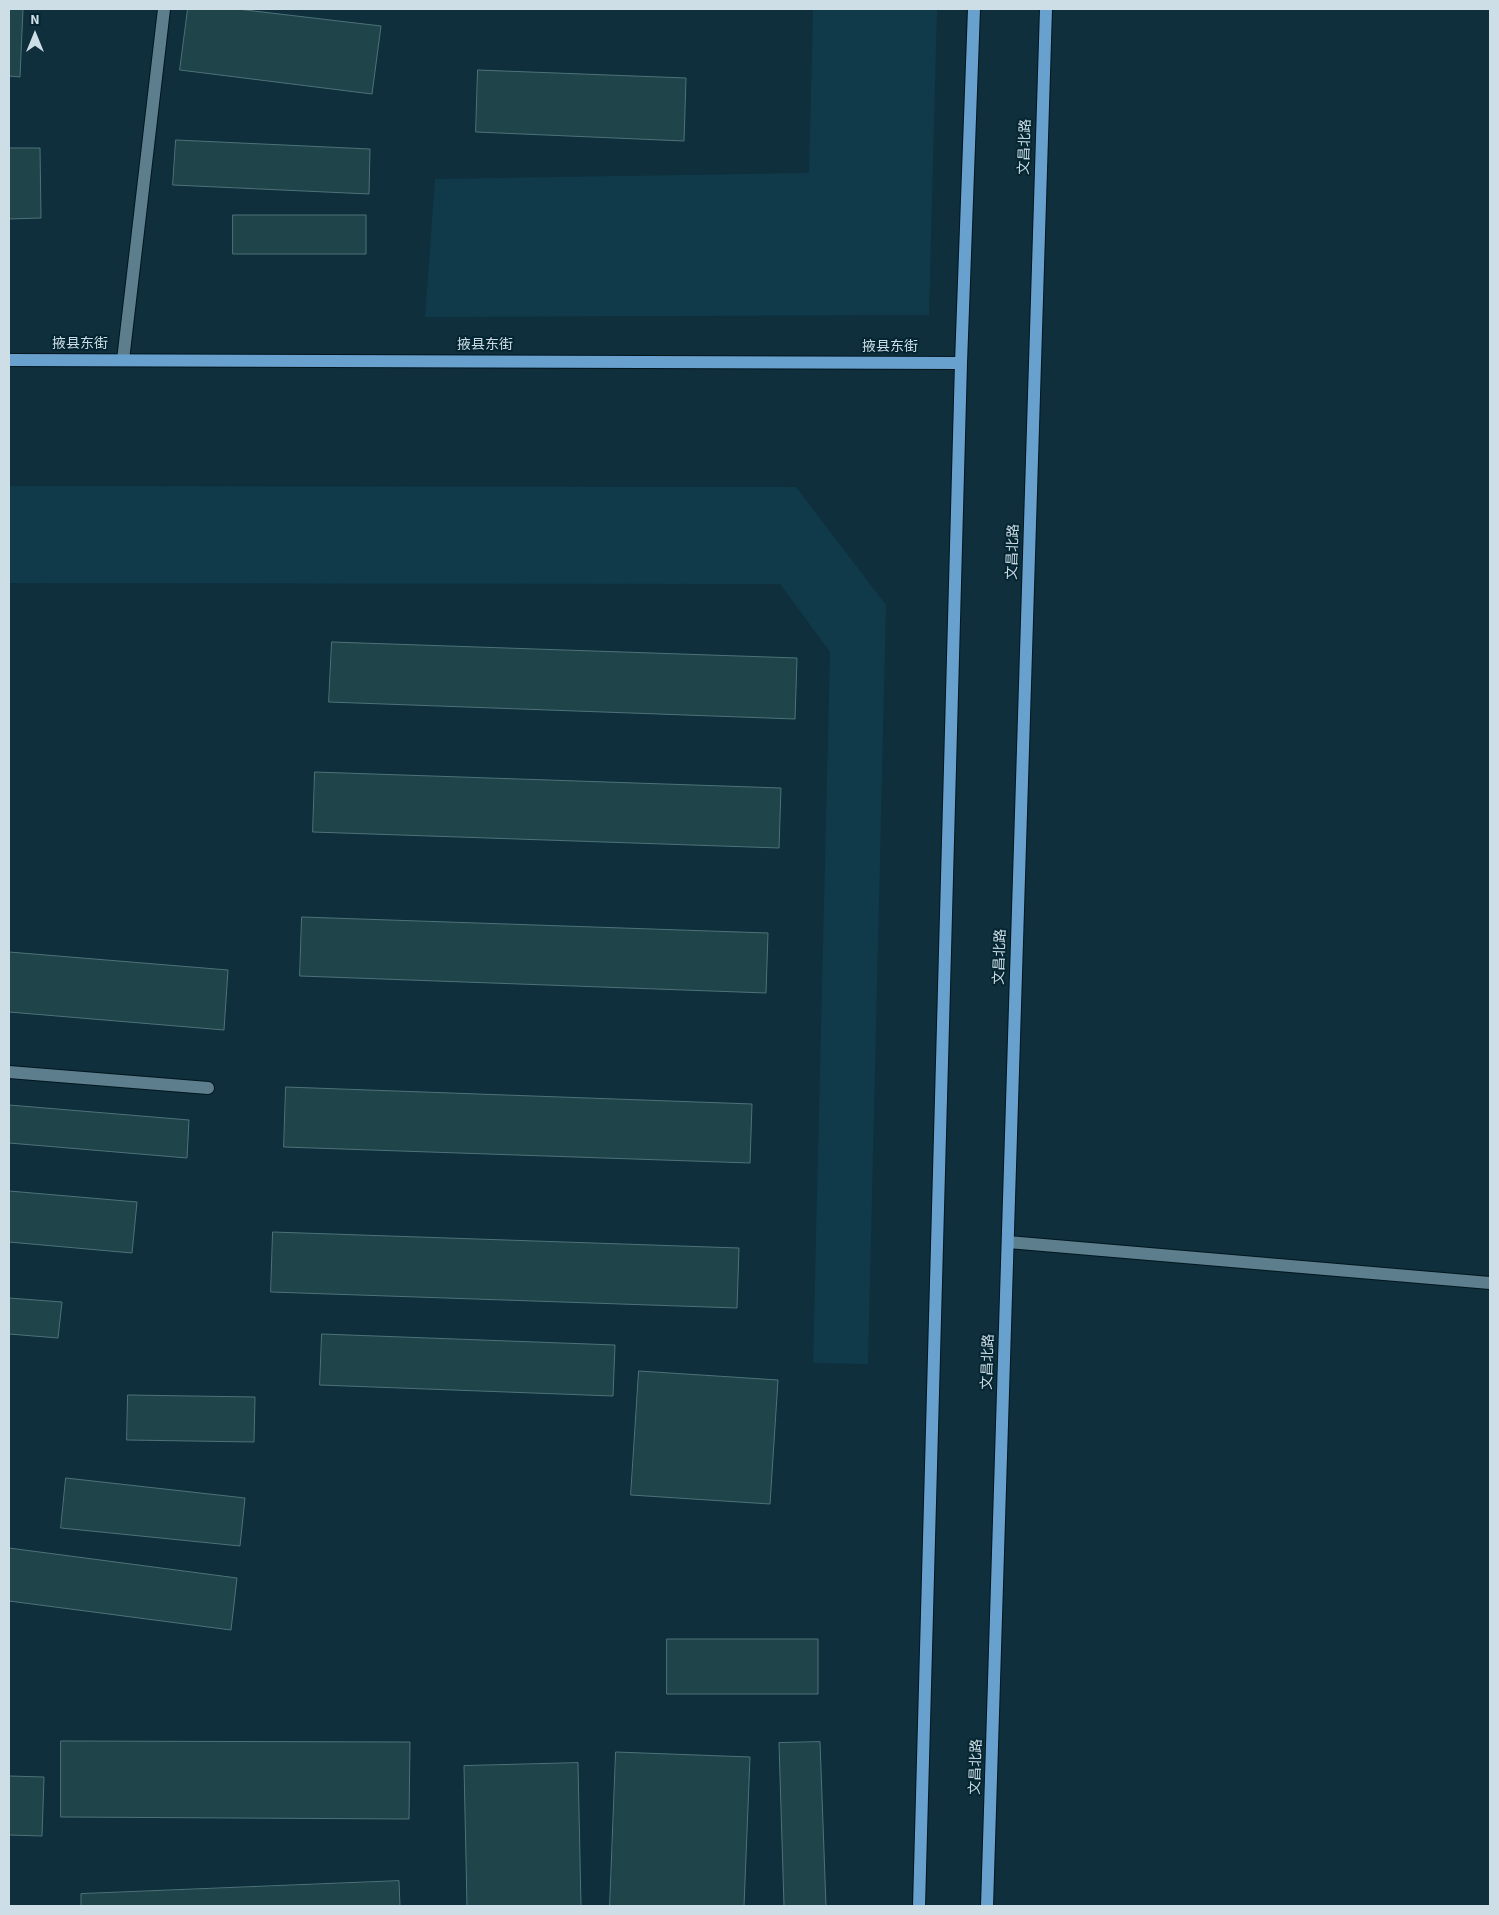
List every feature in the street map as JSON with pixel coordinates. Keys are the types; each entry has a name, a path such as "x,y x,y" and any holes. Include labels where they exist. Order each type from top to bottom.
{"main road":[{"path":"918,1906 961,363 974,9"},
{"name":"文昌北路","path":"988,1906 1046,9"},
{"name":"掖县东街","path":"9,360 961,363"}],"street":[{"path":"123,360 164,9"},
{"path":"9,1072 208,1088"},
{"path":"1008,1242 1490,1283"}],"shaded area":[{"path":"813,9 937,9 929,315 425,317 435,179 809,173"},
{"path":"9,486 796,487 886,605 868,1364 813,1363 830,652 780,584 9,583"}],"building":[{"path":"9,9 23,9 20,77 9,76"},
{"path":"188,9 237,9 381,26 372,94 180,70"},
{"path":"478,70 686,78 684,141 476,132"},
{"path":"176,140 370,149 369,194 173,185"},
{"path":"9,148 40,148 41,218 9,219"},
{"path":"233,215 366,215 366,254 233,254"},
{"path":"332,642 797,658 795,719 329,702"},
{"path":"315,772 781,788 779,848 313,832"},
{"path":"302,917 768,933 766,993 300,976"},
{"path":"9,952 228,970 224,1030 9,1012"},
{"path":"286,1087 752,1104 750,1163 284,1147"},
{"path":"9,1105 189,1120 187,1158 9,1143"},
{"path":"9,1191 137,1202 132,1253 9,1242"},
{"path":"273,1232 739,1248 737,1308 271,1292"},
{"path":"9,1298 62,1302 58,1338 9,1334"},
{"path":"322,1334 615,1345 613,1396 320,1385"},
{"path":"639,1371 778,1380 770,1504 631,1495"},
{"path":"128,1395 255,1397 254,1442 127,1440"},
{"path":"66,1478 245,1498 240,1546 61,1528"},
{"path":"9,1548 237,1578 231,1630 9,1601"},
{"path":"667,1639 818,1639 818,1694 667,1694"},
{"path":"61,1741 410,1742 409,1819 61,1817"},
{"path":"820,1742 826,1906 784,1906 779,1743"},
{"path":"616,1752 750,1757 744,1906 610,1906"},
{"path":"578,1763 581,1906 467,1906 464,1766"},
{"path":"9,1776 44,1777 42,1836 9,1835"},
{"path":"399,1881 400,1906 81,1906 81,1894"}]}
